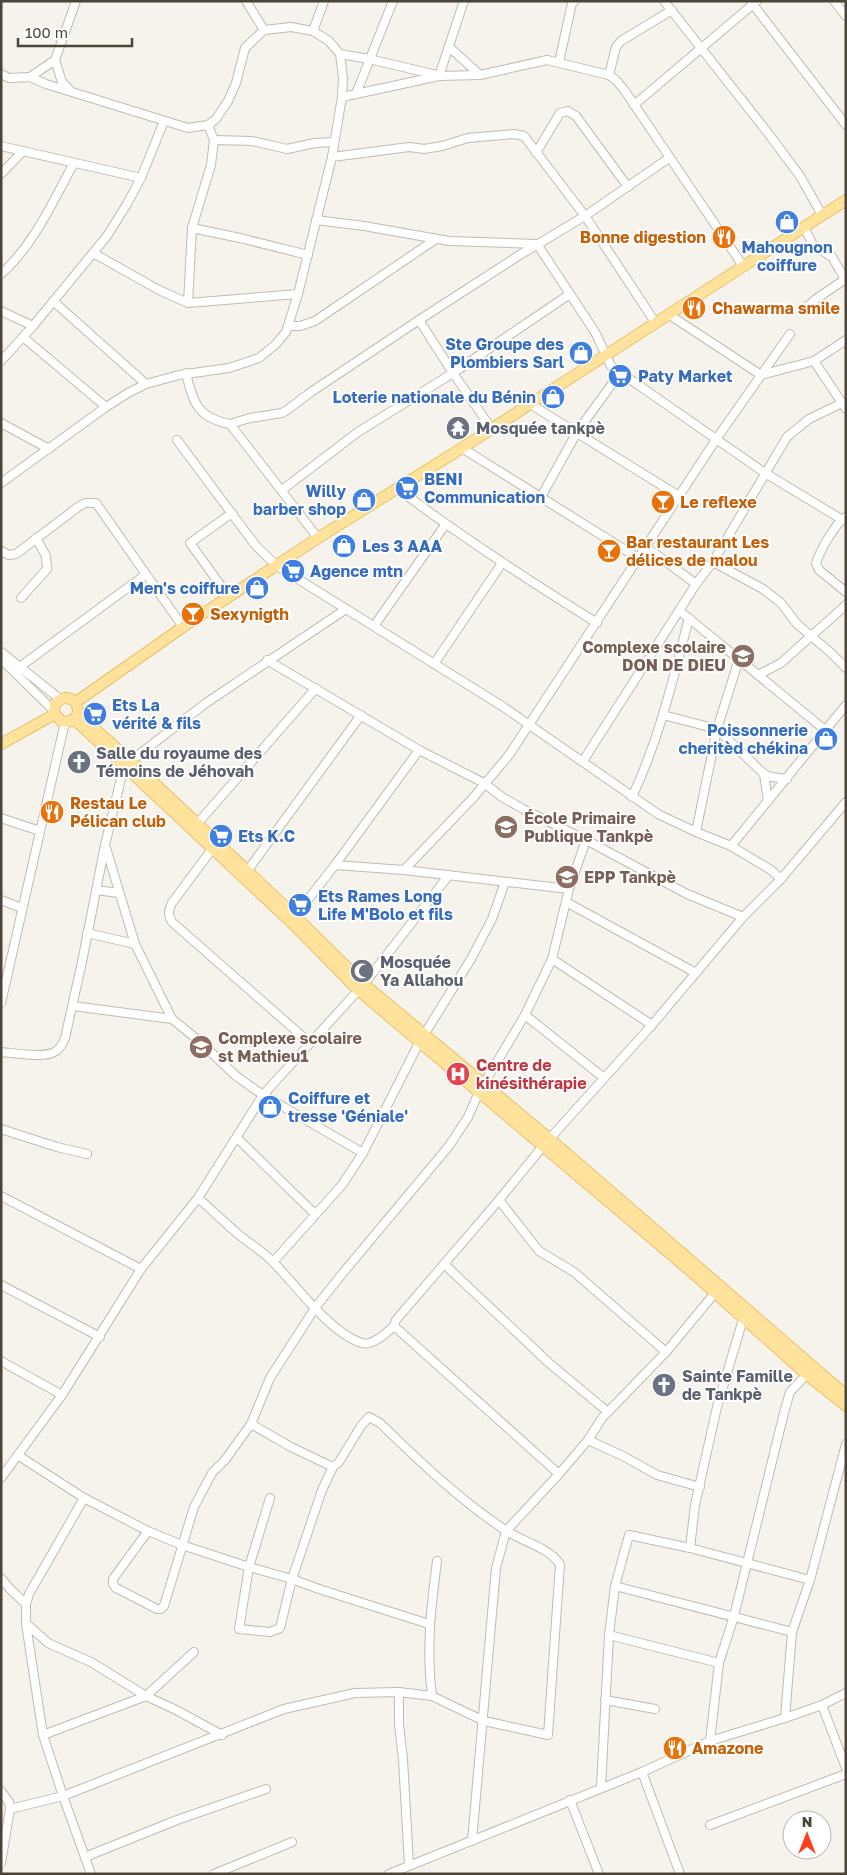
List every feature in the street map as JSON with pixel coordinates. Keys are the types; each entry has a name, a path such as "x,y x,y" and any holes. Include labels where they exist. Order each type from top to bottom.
{"main road":[{"path":"76,702 183,627 318,538 462,448 846,200"},
{"path":"72,718 78,710 76,702 68,698 60,700 55,704 54,713 57,718 72,718 197,824 292,924 361,987 546,1142 687,1268 719,1292 810,1371 846,1406"},
{"path":"1,744 54,713"},
{"path":"127,763 212,849 295,916 361,987"},
{"path":"810,1371 846,1395"}],"street":[{"path":"30,77 55,60 76,1"},
{"path":"246,1 264,30"},
{"path":"313,31 324,1"},
{"path":"356,94 393,1"},
{"path":"439,76 464,1"},
{"path":"664,1 800,176 822,215"},
{"path":"834,1 843,6 846,16"},
{"path":"559,62 571,2"},
{"path":"634,105 753,2 846,125"},
{"path":"609,75 616,46 621,41 672,10"},
{"path":"1,74 9,78 30,77 46,84 188,128 208,125 216,119 228,101 236,83 245,48 264,30 291,27 313,31 329,41 340,54 343,78 342,97 332,157 308,255 286,332 276,344 259,358 229,368 186,374 146,384 106,407 1,484"},
{"path":"449,47 480,74"},
{"path":"340,54 439,76"},
{"path":"55,60 62,82 69,90"},
{"path":"342,97 439,76 480,74 547,60 609,75 616,80 634,105 743,266"},
{"path":"536,153 560,113 568,112 576,116 628,187"},
{"path":"1,360 33,326 112,228 141,178 164,121"},
{"path":"188,303 192,228 211,165 214,140 208,125"},
{"path":"332,157 409,147 424,149 468,138 514,134 524,136 586,216 655,322"},
{"path":"214,140 252,141 287,149 315,143 334,142"},
{"path":"1,146 141,178"},
{"path":"1,174 24,151"},
{"path":"186,374 191,396 201,412 217,422 230,424 250,418 282,413 310,392 419,320 537,244 586,216 670,158"},
{"path":"1,274 5,266 36,230 74,163"},
{"path":"316,220 364,226 436,239 537,244"},
{"path":"804,227 814,245 832,257 845,280 816,298 804,310"},
{"path":"192,228 308,255"},
{"path":"288,326 300,326 315,321 436,239"},
{"path":"537,244 595,332 611,366 765,473 844,518 819,553 816,563 819,570 846,592"},
{"path":"93,253 159,290 188,303 298,294"},
{"path":"282,490 358,432 453,374 570,294"},
{"path":"53,301 146,384"},
{"path":"1,311 33,326"},
{"path":"668,314 761,375 814,361 846,340"},
{"path":"419,320 453,374 491,428"},
{"path":"404,870 467,804 509,755 597,623 716,438 790,334"},
{"path":"23,337 106,407"},
{"path":"583,761 696,584 713,562 787,437 809,420 844,406 814,361"},
{"path":"541,497 577,432 620,373"},
{"path":"530,404 679,496"},
{"path":"1,423 49,449"},
{"path":"230,424 318,538"},
{"path":"177,440 256,546 277,566 502,706 658,814 731,846 771,870 781,879"},
{"path":"462,448 638,558"},
{"path":"397,488 445,525 502,564 597,623"},
{"path":"1,551 9,556 16,554 66,515 85,503 96,503 183,627"},
{"path":"229,597 190,543 232,513"},
{"path":"374,626 445,525"},
{"path":"21,598 47,569 46,556 36,538"},
{"path":"646,547 696,584"},
{"path":"713,562 763,589 775,598 797,624 813,636 846,668"},
{"path":"434,664 502,564"},
{"path":"21,666 145,575"},
{"path":"758,675 781,663 846,605"},
{"path":"1,1052 44,1055 55,1052 65,1038 105,845 127,763 206,702 346,609"},
{"path":"680,611 825,730"},
{"path":"632,797 644,772 663,715 689,618"},
{"path":"1,652 21,666 60,700"},
{"path":"1,659 54,713"},
{"path":"696,832 717,729 738,659"},
{"path":"267,660 419,750 484,783 502,797 523,809 687,894 743,917"},
{"path":"197,824 316,688"},
{"path":"731,846 846,705"},
{"path":"244,874 361,715"},
{"path":"663,715 717,729 764,774 771,777 787,778"},
{"path":"1,1003 4,974 40,831 72,718"},
{"path":"295,916 335,865 419,750"},
{"path":"764,774 768,800"},
{"path":"198,1198 273,1262 315,1308 337,1328 361,1342 369,1343 375,1340 394,1326 396,1320 546,1142 652,1025 743,917 781,879 846,802"},
{"path":"1,818 40,831"},
{"path":"148,1531 113,1580 113,1584 116,1588 157,1609 164,1606 194,1507 212,1473 251,1424 270,1378 315,1308 449,1146 525,1015 552,959 569,889 586,840"},
{"path":"105,845 135,944 172,1019 198,1040 236,1076 263,1095 363,1153"},
{"path":"212,849 172,903 168,910 168,915 172,922 310,1043"},
{"path":"335,865 404,870 569,889"},
{"path":"1,1478 62,1395 141,1269 198,1198 263,1095 361,987 450,875"},
{"path":"273,1262 342,1185 363,1153 422,1039 471,959 492,920 505,882"},
{"path":"96,890 119,893"},
{"path":"1,900 22,908"},
{"path":"566,902 696,973"},
{"path":"87,933 135,944"},
{"path":"552,959 652,1025"},
{"path":"73,1006 172,1019"},
{"path":"525,1015 604,1078"},
{"path":"1,1129 57,1147 87,1154"},
{"path":"237,1138 315,1214"},
{"path":"1,1196 141,1269"},
{"path":"499,1200 539,1251 574,1272 666,1352"},
{"path":"444,1264 549,1363 608,1412"},
{"path":"1,1285 100,1337"},
{"path":"472,1841 496,1568 506,1531 559,1474 588,1440 608,1412 666,1352 719,1292"},
{"path":"690,1548 691,1531 723,1382 746,1315"},
{"path":"394,1326 559,1474"},
{"path":"1,1362 62,1395"},
{"path":"710,1741 719,1663 734,1616 774,1450 790,1392 810,1371"},
{"path":"10,1809 62,1796 222,1735 284,1709 355,1693 399,1692 432,1696 484,1721 548,1735 560,1564 555,1556 506,1531 440,1480 380,1423 369,1417 360,1426 339,1462 332,1467 322,1490 292,1579 280,1628 270,1632 239,1629 249,1567 270,1498"},
{"path":"251,1424 291,1447 332,1467"},
{"path":"588,1440 623,1456 657,1475 700,1487"},
{"path":"785,1718 792,1632 810,1580 846,1444"},
{"path":"18,1456 84,1498 148,1531 182,1545 429,1624"},
{"path":"84,1498 29,1594 26,1604 26,1624 43,1735 62,1796 91,1874"},
{"path":"601,1787 609,1635 615,1586 629,1535 690,1548 810,1580"},
{"path":"432,1696 429,1673 429,1624 437,1561"},
{"path":"2,1581 26,1604"},
{"path":"615,1586 792,1632"},
{"path":"26,1624 48,1643 91,1662 146,1696 222,1735"},
{"path":"609,1635 719,1663"},
{"path":"43,1735 146,1696 194,1652"},
{"path":"399,1692 399,1724 409,1865"},
{"path":"389,1874 642,1772 710,1741 785,1718 846,1693"},
{"path":"605,1700 655,1710"},
{"path":"822,1704 846,1768"},
{"path":"642,1772 680,1874"},
{"path":"710,1825 846,1774"},
{"path":"85,1857 177,1820 266,1788"},
{"path":"1,1791 9,1802 10,1809 1,1863"},
{"path":"570,1800 599,1874"},
{"path":"214,1874 292,1842"}],"place":[{"name":"Mahougnon coiffure","path":"787,222"},
{"name":"Bonne digestion","path":"724,237"},
{"name":"Chawarma smile","path":"694,308"},
{"name":"Ste Groupe des Plombiers Sarl","path":"581,353"},
{"name":"Paty Market","path":"620,376"},
{"name":"Loterie nationale du Bénin","path":"553,397"},
{"name":"Mosquée tankpè","path":"458,428"},
{"name":"BENI Communication","path":"407,488"},
{"name":"Willy barber shop","path":"364,500"},
{"name":"Le reflexe","path":"663,502"},
{"name":"Les 3 AAA","path":"344,546"},
{"name":"Bar restaurant Les délices de malou","path":"609,551"},
{"name":"Agence mtn","path":"293,571"},
{"name":"Men's coiffure","path":"257,588"},
{"name":"Sexynigth","path":"193,614"},
{"name":"Complexe scolaire DON DE DIEU","path":"743,656"},
{"name":"Ets La vérité & fils","path":"95,714"},
{"name":"Poissonnerie cheritèd chékina","path":"826,739"},
{"name":"Salle du royaume des Témoins de Jéhovah","path":"79,762"},
{"name":"Restau Le Pélican club","path":"52,812"},
{"name":"École Primaire Publique Tankpè","path":"506,827"},
{"name":"Ets K.C","path":"221,836"},
{"name":"EPP Tankpè","path":"567,877"},
{"name":"Ets Rames Long Life M'Bolo et fils","path":"300,905"},
{"name":"Mosquée Ya Allahou","path":"362,971"},
{"name":"Complexe scolaire st Mathieu1","path":"201,1047"},
{"name":"Centre de kinésithérapie","path":"458,1074"},
{"name":"Coiffure et tresse 'Géniale'","path":"270,1107"},
{"name":"Sainte Famille de Tankpè","path":"664,1385"},
{"name":"Amazone","path":"675,1748"}]}
